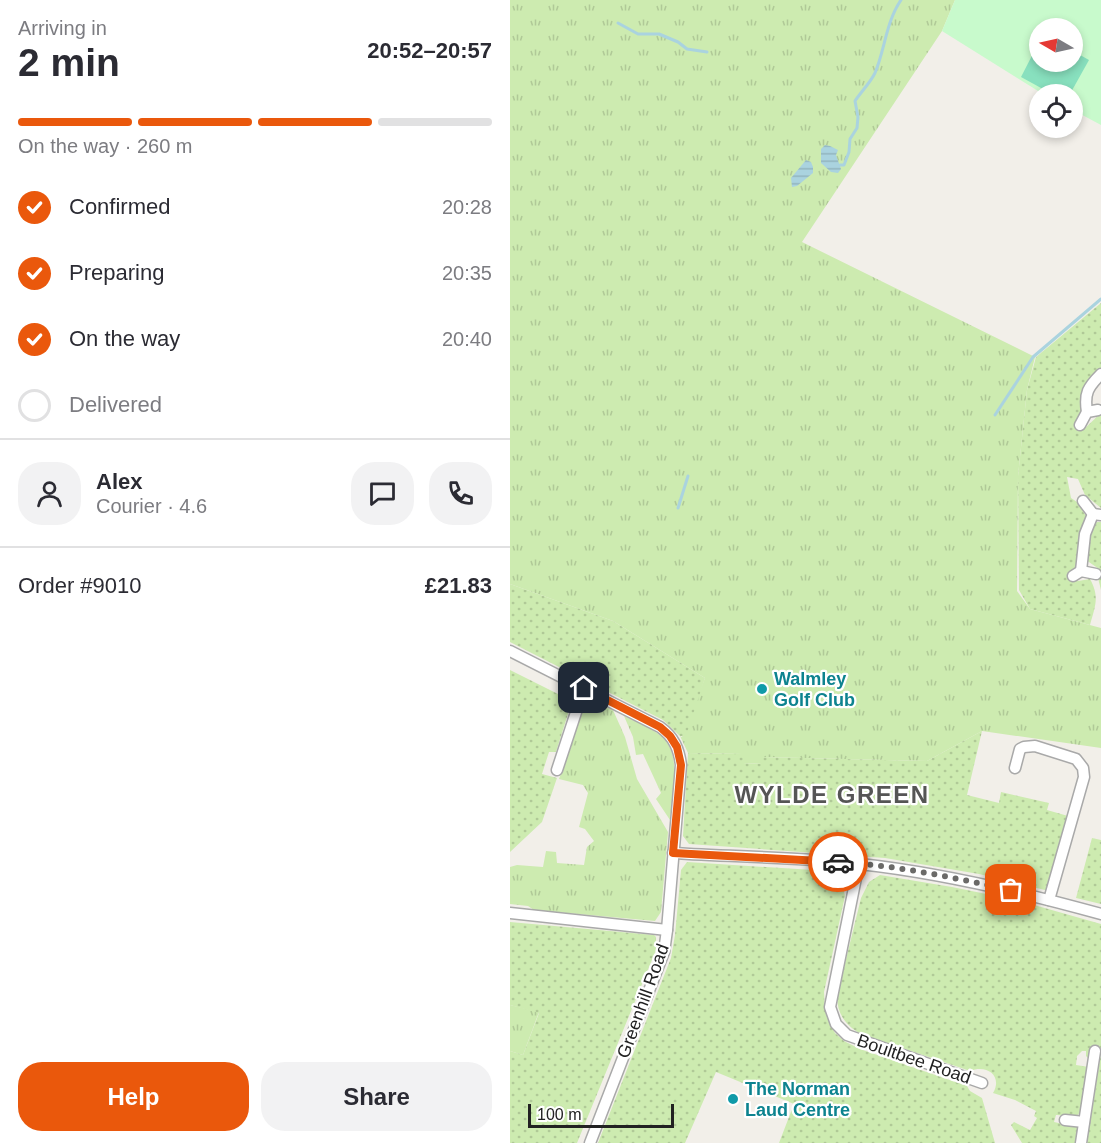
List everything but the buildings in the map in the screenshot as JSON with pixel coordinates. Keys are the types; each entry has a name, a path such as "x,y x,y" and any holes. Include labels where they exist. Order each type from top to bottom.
{"street":[{"path":"1080,425 1092,411 1086,393 1088,387 1101,374"},
{"path":"1083,501 1097,515 1085,534 1077,574 1096,574"},
{"name":"Greenhill Road","path":"510,651 660,727 677,747 681,765 664,952 590,1143"},
{"path":"557,770 584,688"},
{"path":"1016,768 1020,749 1035,746 1076,759 1083,768 1084,777 1049,900"},
{"path":"673,853 859,863 950,877 1101,914"},
{"name":"Boultbee Road","path":"859,863 830,1007 836,1024 847,1035 982,1083"},
{"path":"510,913 667,930"},
{"path":"1081,1143 1095,1051"},
{"path":"1065,1120 1083,1122"}],"green space":[{"name":"Walmley Golf Club","path":"510,0 955,0 942,31 802,242 1035,357 1027,390 1018,476 1017,591 1030,609 1101,628 1101,748 982,731 927,761 762,757 762,764 743,763 742,754 688,753 680,736 682,737 705,678 613,621 510,584"},
{"path":"955,0 1101,0 1101,125 1083,115 1083,84 1029,85 942,31"},
{"path":"1083,57 1089,60 1083,71"},
{"path":"1029,61 1029,72 1082,72 1076,84 1034,84 1021,77"},
{"path":"1101,303 1101,369 1085,388 1082,413 1076,421 1080,429 1084,429 1101,413 1101,508 1085,495 1078,479 1067,477 1071,498 1077,502 1086,516 1078,564 1071,572 1073,579 1078,581 1090,579 1093,585 1096,602 1090,625 1030,609 1019,590 1018,476 1027,390 1036,357"},
{"path":"1097,522 1101,522 1101,590 1098,578 1099,569 1086,560 1091,528"},
{"path":"510,584 613,621 705,678 686,736 680,736 663,720 510,642"},
{"path":"510,670 572,701 556,752 549,752 542,774 557,778 542,822 510,852"},
{"path":"592,700 613,710 625,737 637,779 668,832 661,912 655,921 534,910 528,906 510,904 510,867 517,865 543,867 546,851 556,852 557,863 584,865 587,847 594,841 585,829 579,827 588,793 583,785 559,779 585,705"},
{"path":"624,716 661,736 672,753 674,787 670,820 656,799 661,793 643,754 636,755 633,737"},
{"path":"982,731 967,795 999,803 1001,792 1049,803 1047,810 1068,816 1049,891 979,874 885,858 689,844 683,836 688,753 743,754 743,763 761,764 762,757 927,761"},
{"path":"1092,838 1101,840 1101,904 1076,898"},
{"path":"687,862 829,871 841,879 845,896 824,992 825,1010 835,1033 844,1041 860,1049 967,1086 970,1091 982,1098 995,1143 779,1143 794,1104 716,1072 685,1143 598,1143 671,958 681,870"},
{"path":"880,875 1020,901 1101,924 1101,1048 1093,1047 1089,1059 1086,1051 1082,1051 1077,1056 1076,1065 1089,1067 1085,1094 1078,1114 1075,1117 1056,1115 1054,1122 1077,1127 1077,1143 1022,1143 1011,1125 1014,1122 1030,1130 1037,1118 1034,1116 1036,1111 1015,1100 993,1093 996,1081 992,1073 982,1069 970,1071 861,1034 843,1019 837,996 861,898 869,882"},
{"path":"510,922 656,937 656,950 577,1143 510,1143 510,1051 523,1055 539,1013 510,1005"},
{"path":"510,1005 539,1012 523,1055 510,1051"},
{"path":"1101,1053 1101,1143 1087,1143"}],"water":[{"path":"825,145 838,150 836,155 841,169 838,173 831,172 821,163 821,149"},
{"path":"806,160 811,162 813,173 797,186 792,187 791,178"}],"waterway":[{"path":"840,165 844,165 849,152 850,139 857,128 858,117 855,101 875,73 892,17 901,0"},
{"path":"618,23 638,34 659,34 678,42 687,49 707,52"},
{"path":"995,415 1033,357 1101,299"},
{"path":"678,508 688,476"}],"way so far":[{"path":"838,862 950,877 1011,890"}],"place":[{"name":"Walmley Golf Club","path":"762,689"},
{"name":"The Norman Laud Centre","path":"733,1099"}],"district":[{"name":"WYLDE GREEN","path":"832,794"}],"route":[{"path":"584,688 660,727 666,731 677,747 681,765 673,853 838,862"}]}
